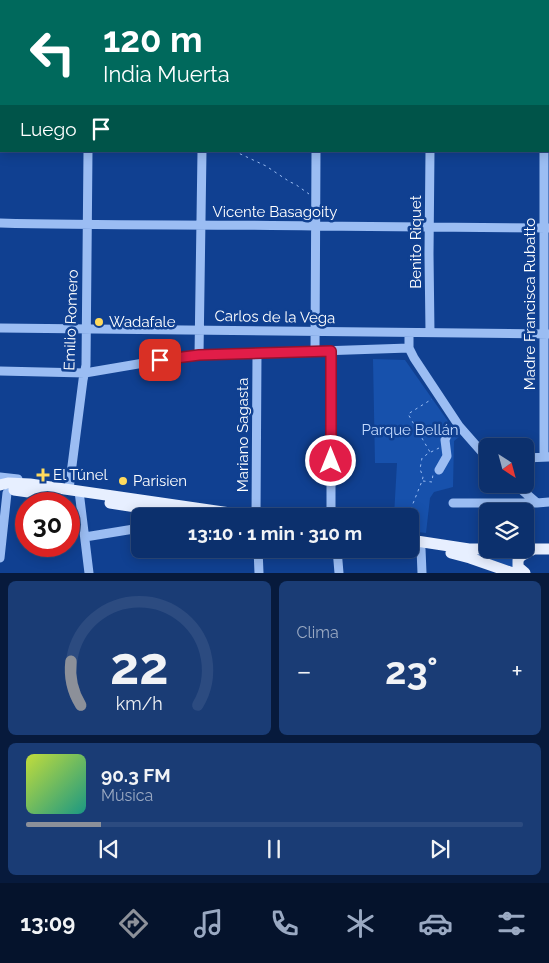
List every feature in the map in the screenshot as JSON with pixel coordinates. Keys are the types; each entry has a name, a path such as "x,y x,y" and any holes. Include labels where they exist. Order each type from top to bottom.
{"main road":[{"path":"2,487 67,492"},
{"path":"80,494 140,508"},
{"path":"80,494 189,508"},
{"path":"419,541 479,549"},
{"path":"419,548 459,554 513,573"},
{"path":"534,549 549,549"},
{"path":"520,558 518,567 525,573"}],"street":[{"name":"Emilio Romero","path":"76,492 83,380 86,365 88,152"},
{"path":"199,355 202,152"},
{"path":"315,351 316,152"},
{"name":"Benito Riquet","path":"430,152 430,332"},
{"name":"Madre Francisca Rubatto","path":"544,152 546,457"},
{"name":"Vicente Basagoity","path":"0,223 546,228"},
{"name":"Carlos de la Vega","path":"0,328 546,334"},
{"path":"409,333 409,348 414,358 459,426 479,449"},
{"path":"0,371 85,373 199,355 409,348"},
{"path":"331,351 331,508"},
{"name":"Mariano Sagasta","path":"256,508 257,354"},
{"path":"439,470 447,456 445,440 447,435 459,426"},
{"path":"0,558 2,487"},
{"path":"525,493 537,503"},
{"path":"453,503 549,502"},
{"name":"Emilio Romero","path":"80,513 89,573"},
{"path":"85,537 131,529"},
{"path":"258,558 259,573"},
{"path":"338,558 339,573"},
{"path":"418,558 422,573"}],"path":[{"path":"236,152 266,166 295,184 315,200"},
{"path":"412,508 421,486 423,476 420,469 422,458 430,452 408,414 438,395"},
{"path":"422,481 432,482 434,473 439,470"}],"green space":[{"name":"Parque Bellán","path":"373,359 405,360 459,437 454,441 453,487 434,492 430,498 426,533 419,532 419,508 394,508 397,463 375,463"},
{"path":"486,558 519,558 515,568"}],"place":[{"name":"Wadafale","path":"99,322"},
{"name":"El Túnel","path":"43,475"},
{"name":"Parisien","path":"123,481"}],"route":[{"path":"160,360 199,355 331,351 331,461"}]}
